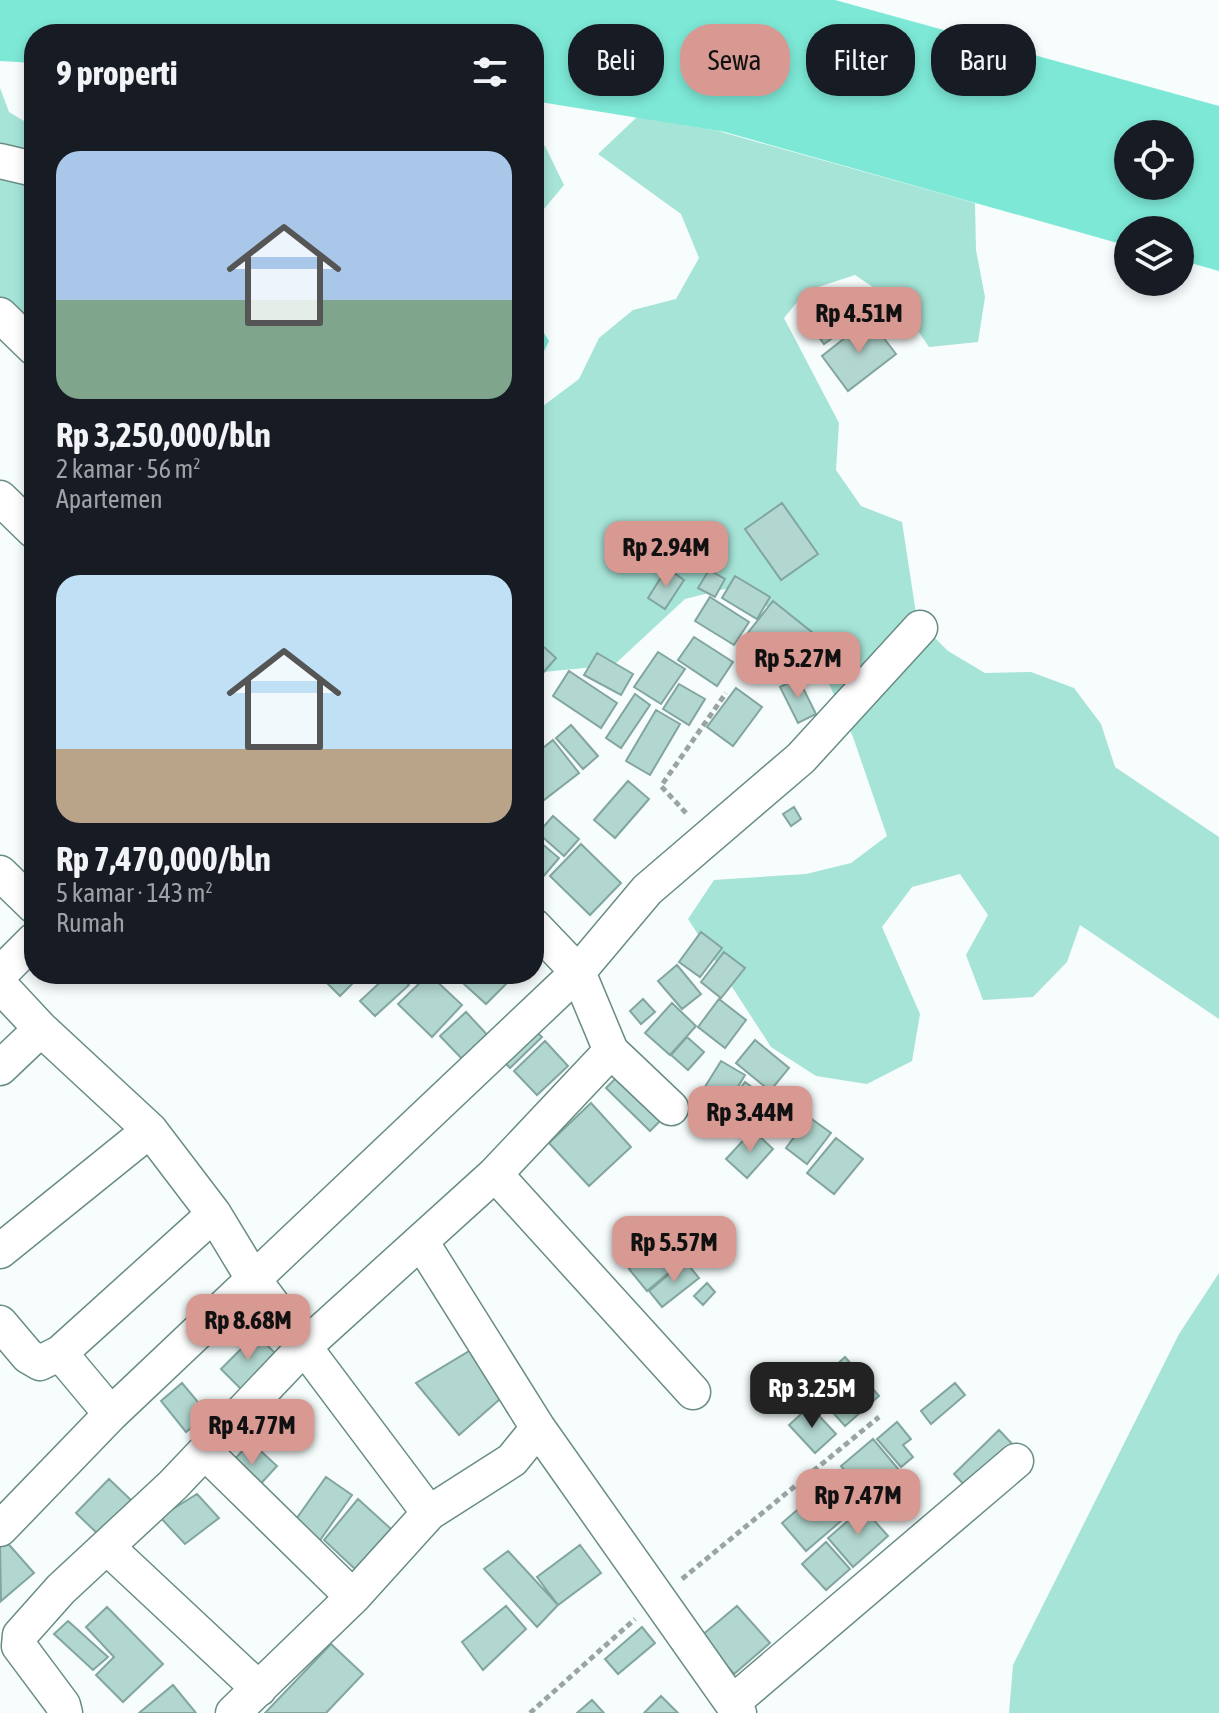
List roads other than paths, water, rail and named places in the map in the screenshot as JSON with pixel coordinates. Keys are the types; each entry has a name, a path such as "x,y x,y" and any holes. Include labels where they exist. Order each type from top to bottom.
{"street":[{"path":"0,161 24,167"},
{"path":"0,315 24,338"},
{"path":"0,498 24,521"},
{"path":"0,1529 111,1414 578,972 647,890 801,758 920,628"},
{"path":"0,873 24,896"},
{"path":"544,936 578,972 611,1051 671,1108"},
{"path":"0,974 24,950"},
{"path":"0,985 41,1029 150,1130 214,1214 254,1280 429,1513"},
{"path":"0,1068 41,1029"},
{"path":"65,1713 63,1705 19,1646 18,1639 61,1589 205,1452 304,1347 495,1174 611,1051"},
{"path":"0,1251 150,1130"},
{"path":"495,1174 693,1392"},
{"path":"0,1323 28,1356 40,1363 60,1353 214,1214"},
{"path":"422,1243 538,1428 735,1708 1016,1461"},
{"path":"60,1353 111,1414"},
{"path":"233,1713 353,1597 429,1513 512,1460 538,1428"},
{"path":"205,1452 353,1597"},
{"path":"107,1547 259,1689"}]}
